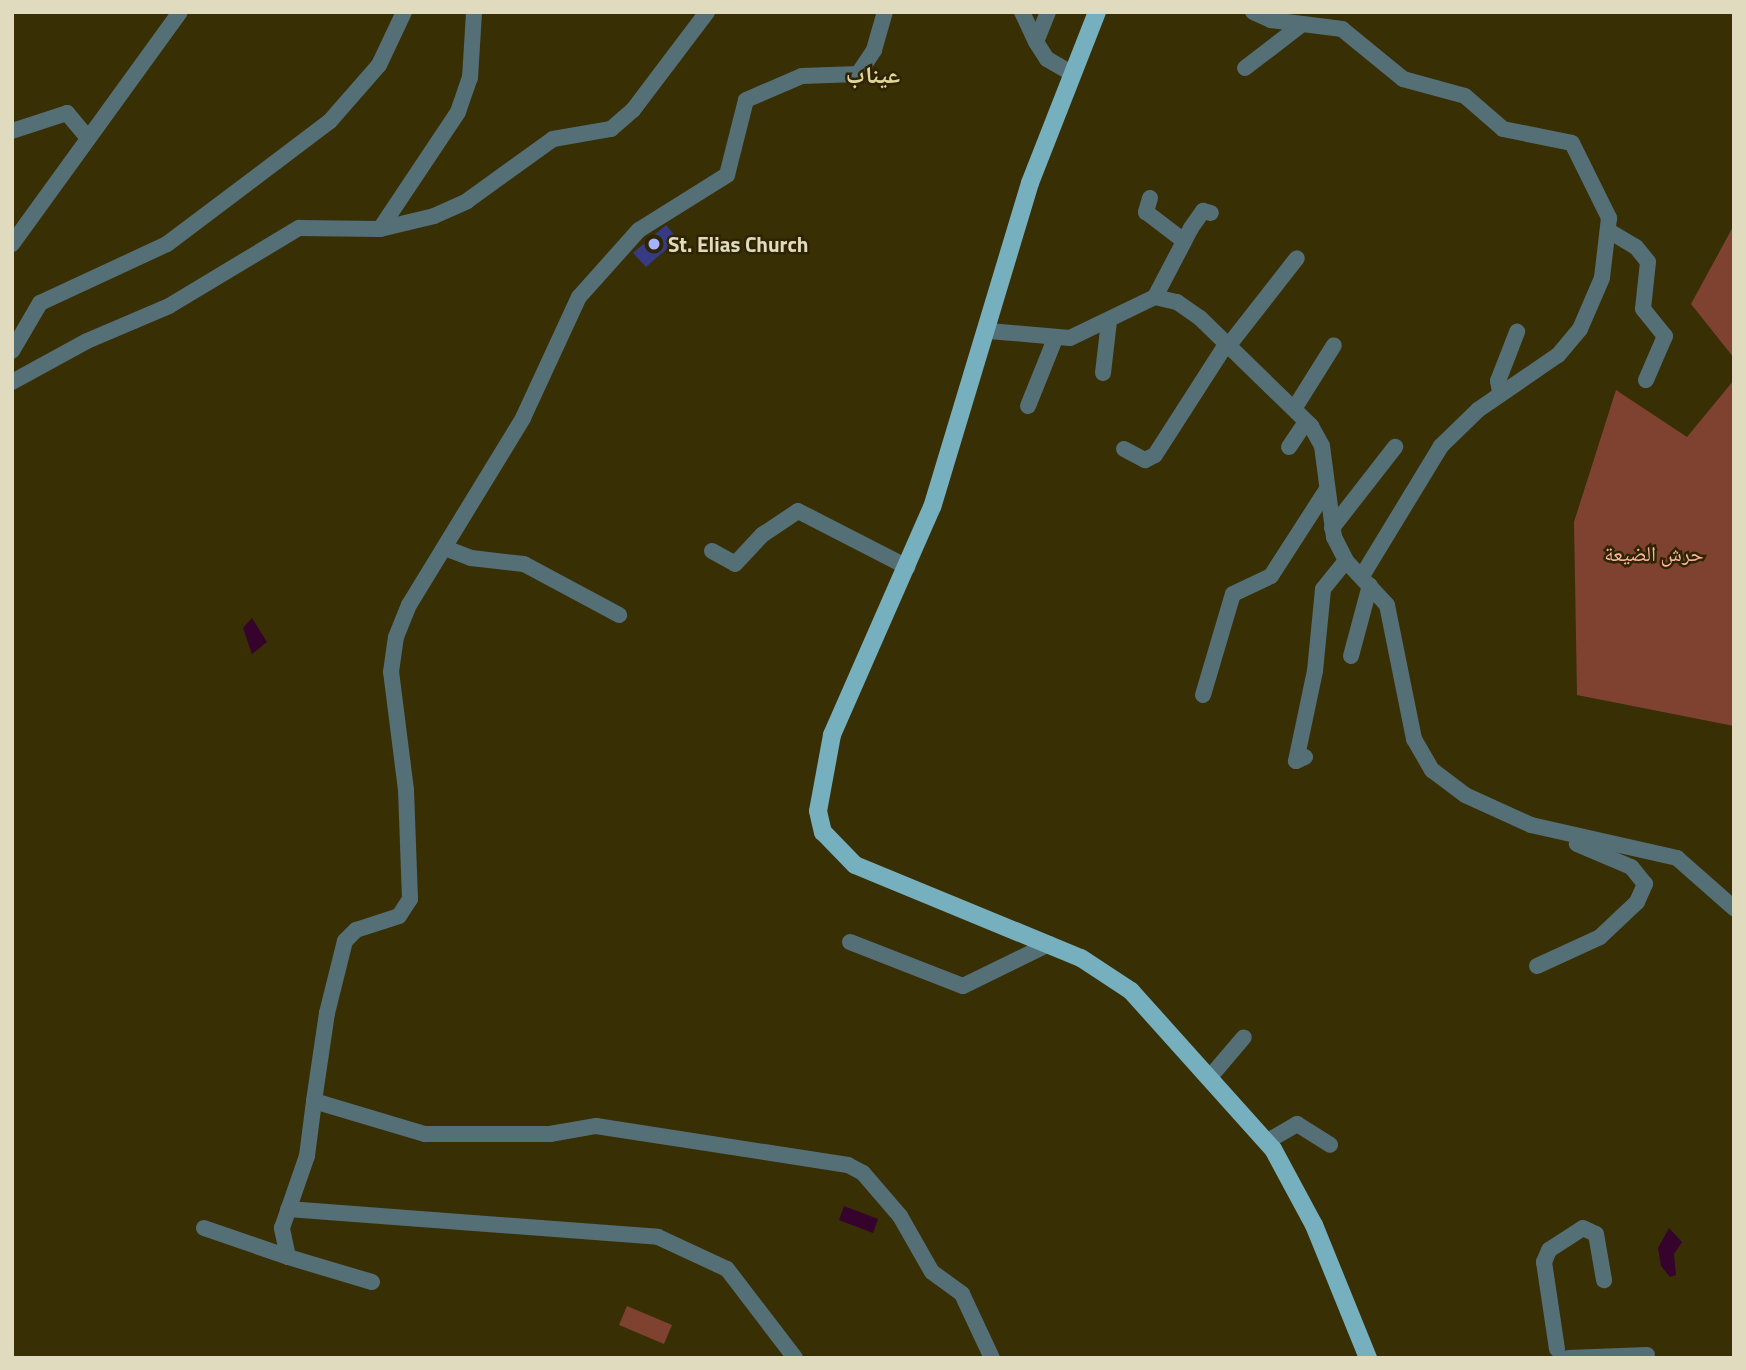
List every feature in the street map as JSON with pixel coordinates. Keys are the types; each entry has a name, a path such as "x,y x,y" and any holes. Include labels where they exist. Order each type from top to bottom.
{"main road":[{"path":"1097,12 1030,183 989,331 907,567 832,735 818,811 824,832 845,858 866,871 1082,958 1130,991 1266,1142 1297,1190 1368,1358"}],"street":[{"path":"12,244 180,12"},
{"path":"12,351 40,303 167,244 330,121 379,65 404,12"},
{"path":"380,229 458,112 470,78 474,12"},
{"path":"12,382 87,341 169,306 299,229 380,229 434,216 467,201 552,139 611,129 633,110 707,12"},
{"path":"288,1257 282,1228 307,1156 327,1013 345,941 356,930 399,916 410,900 393,654 409,605 528,408 579,298 639,230 727,175 746,100 802,76 858,74 874,50 885,12"},
{"path":"1022,12 1047,59 1073,74"},
{"path":"1036,42 1048,12"},
{"path":"1253,12 1303,24 1342,29 1403,79 1465,96 1503,130 1573,144 1603,199 1609,231 1602,278 1580,329 1558,355 1500,392 1441,446 1366,581 1351,656"},
{"path":"1245,68 1303,24"},
{"path":"12,131 67,113 88,138"},
{"path":"1150,198 1146,212 1184,241"},
{"path":"989,331 1055,339 1109,321 1155,297 1203,211 1211,214"},
{"path":"1609,231 1636,247 1648,262 1643,309 1665,336 1646,380"},
{"path":"1124,450 1151,459 1228,344 1297,258"},
{"path":"1155,297 1177,302 1228,344 1306,422 1322,446 1332,528 1346,561 1366,581 1395,623 1408,716 1432,770 1465,795 1631,867 1646,884 1637,902 1600,937 1537,966"},
{"path":"1103,373 1109,321"},
{"path":"1500,392 1498,381 1517,332"},
{"path":"1028,406 1055,339"},
{"path":"1294,410 1334,345"},
{"path":"1289,447 1306,422"},
{"path":"1332,528 1395,447"},
{"path":"1203,695 1233,594 1271,576 1327,489"},
{"path":"712,551 735,564 762,535 798,511 907,567"},
{"path":"445,548 471,558 524,565 619,615"},
{"path":"1305,757 1296,761 1315,671 1323,589 1346,561"},
{"path":"1549,832 1677,858 1734,908"},
{"path":"850,942 963,986 1049,944"},
{"path":"1210,1077 1244,1037"},
{"path":"314,1101 425,1133 550,1134 596,1126 848,1165 863,1173 900,1216 932,1272 962,1294 992,1358"},
{"path":"1266,1142 1297,1124 1330,1145"},
{"path":"288,1209 658,1237 727,1269 795,1358"},
{"path":"204,1228 372,1282"},
{"path":"1604,1280 1596,1234 1583,1228 1549,1250 1544,1262 1558,1356 1647,1355"}],"green space":[{"path":"1734,225 1734,358 1691,304"},
{"name":"حرش الضيعة","path":"1734,380 1734,726 1577,695 1574,522 1616,390 1687,437"},
{"path":"627,1306 672,1325 664,1344 619,1325"}],"shaded area":[{"path":"252,618 267,642 252,654 243,628"},
{"path":"844,1206 878,1219 873,1233 839,1220"},
{"path":"1669,1228 1682,1242 1674,1254 1676,1275 1670,1277 1661,1266 1658,1248"}],"building":[{"name":"St. Elias Church","path":"666,225 678,239 646,267 633,253"}],"place":[{"name":"St. Elias Church","path":"654,244"}],"district":[{"name":"عيناب","path":"873,75"}]}
